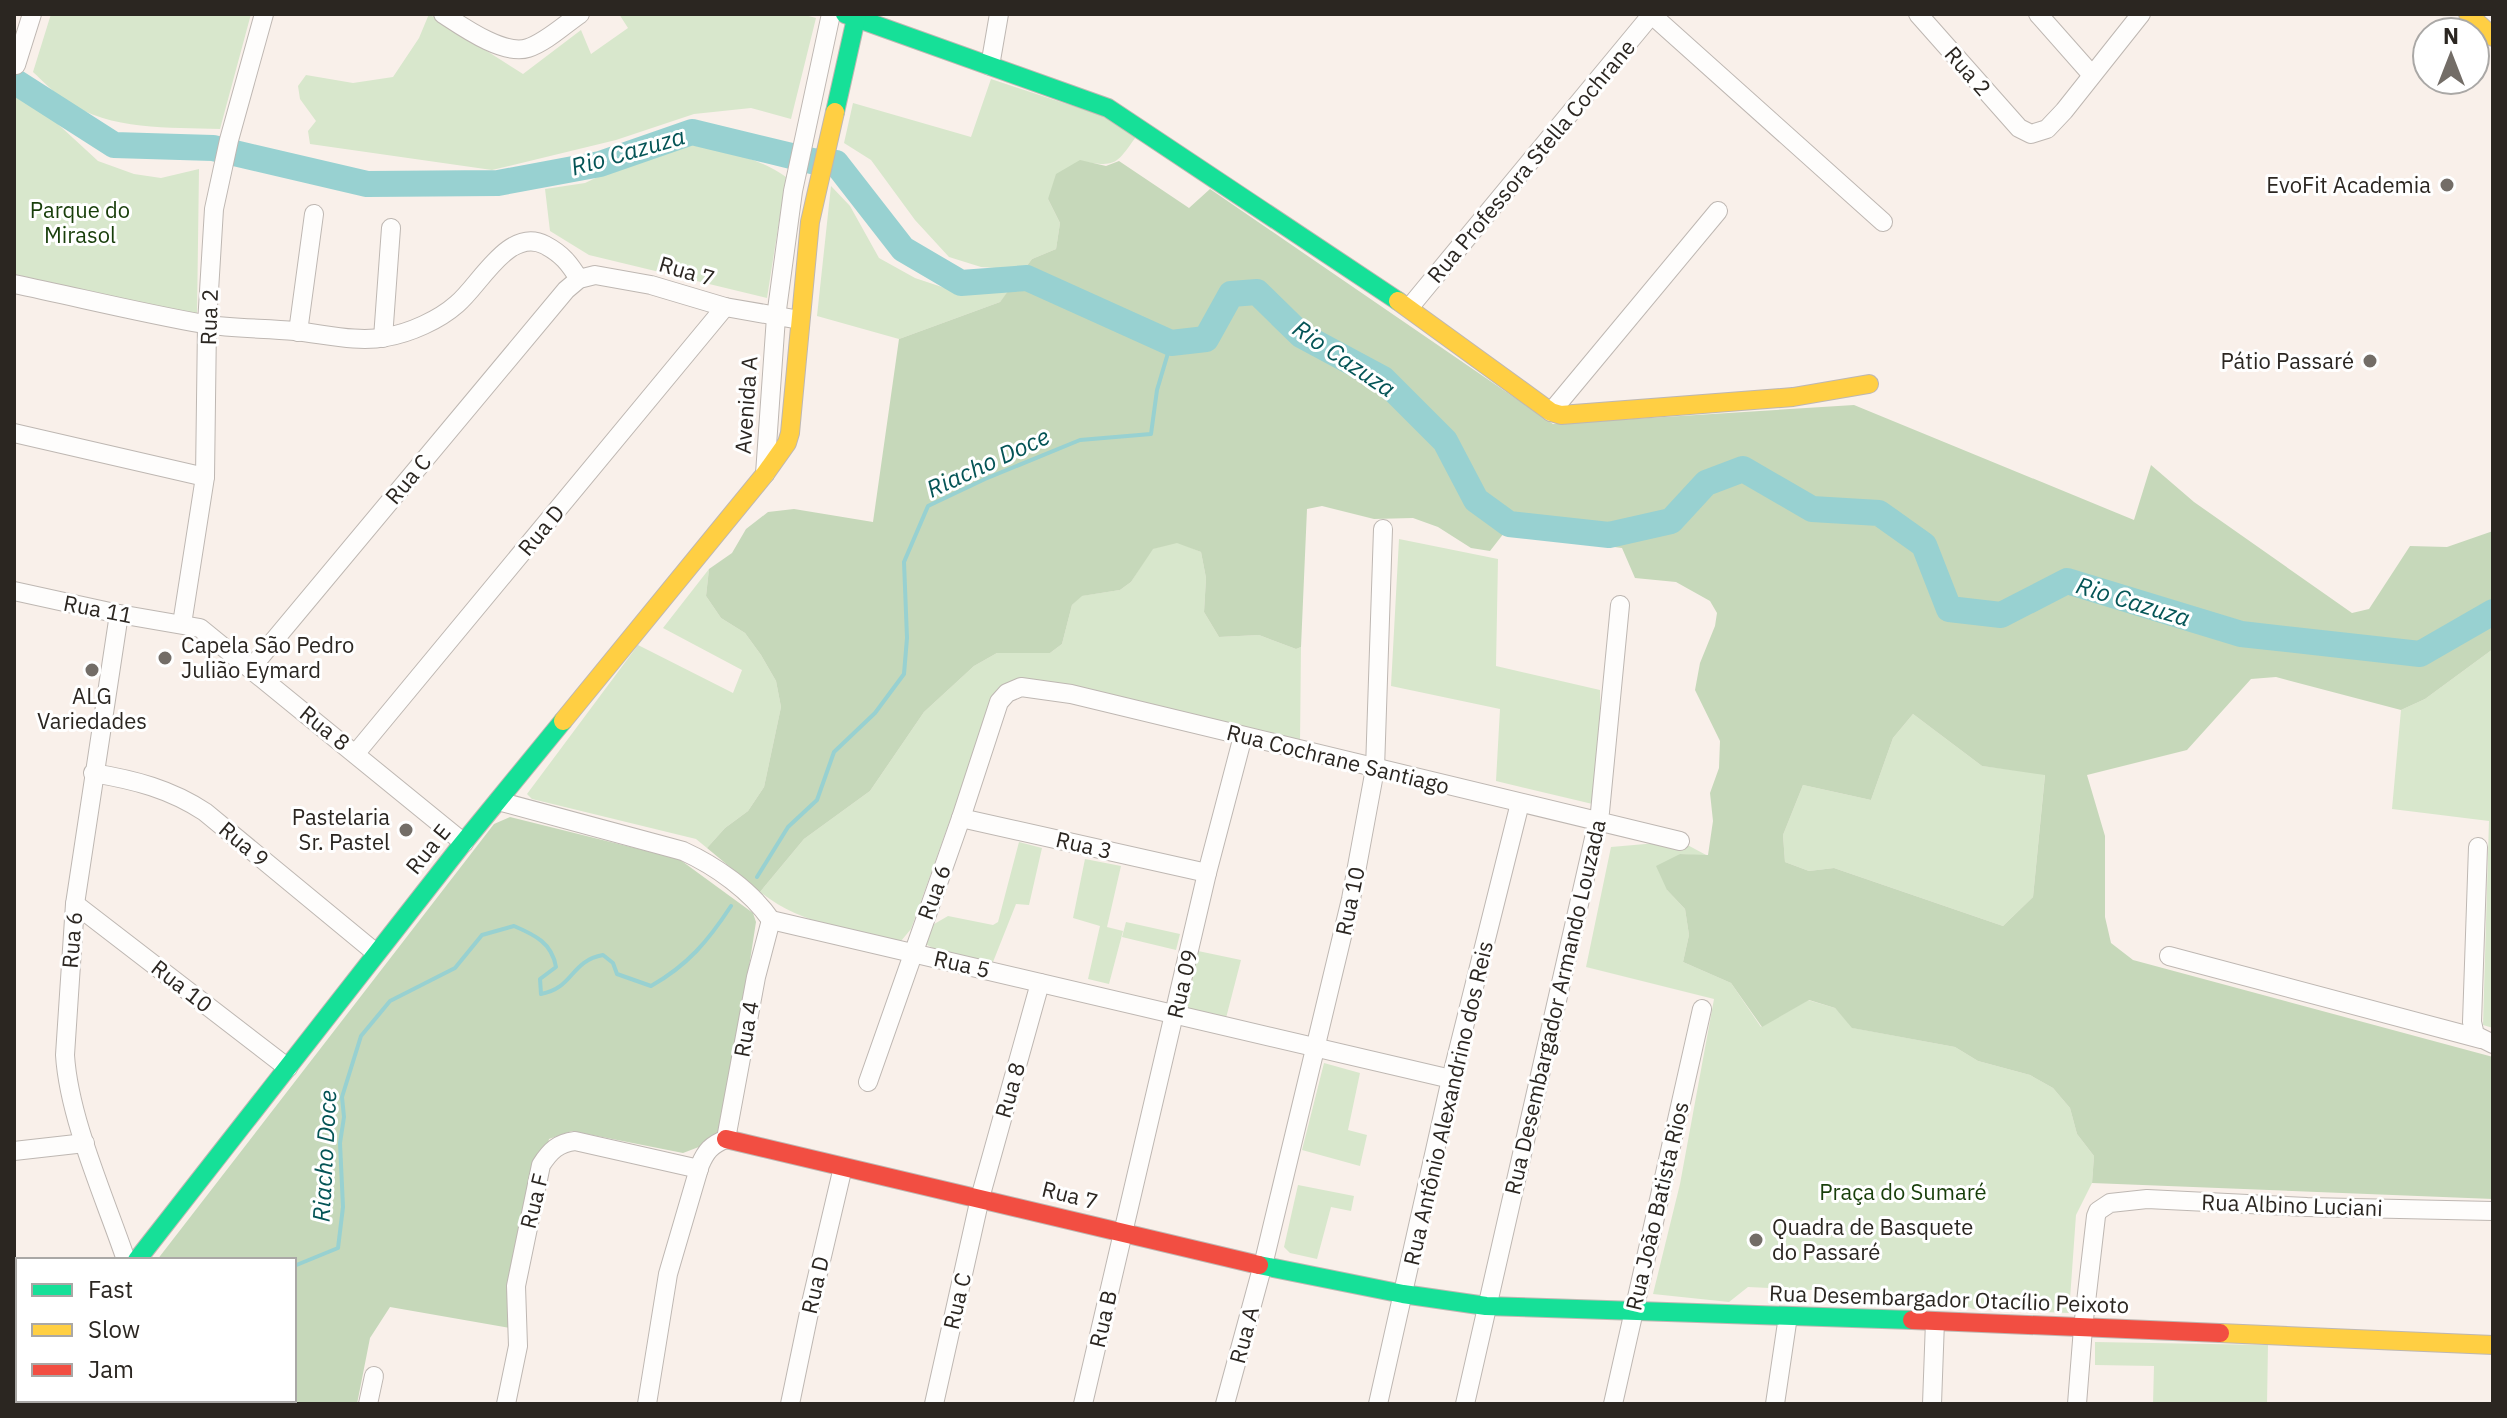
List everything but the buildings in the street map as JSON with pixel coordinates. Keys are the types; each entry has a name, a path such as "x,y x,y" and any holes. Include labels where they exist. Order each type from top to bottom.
{"street":[{"path":"16,65 32,14"},
{"name":"Rua 2","path":"182,624 205,477 207,324 214,209 229,140 264,14"},
{"path":"443,14 464,28 513,50 531,47 580,14"},
{"name":"Avenida A","path":"765,474 776,317 793,191 831,14"},
{"path":"990,66 999,14"},
{"path":"1652,14 1883,222"},
{"name":"Rua Professora Stella Cochrane","path":"1409,308 1652,14"},
{"name":"Rua 2","path":"1918,14 2019,128 2031,134 2047,129 2092,75"},
{"path":"2038,14 2092,75 2141,14"},
{"path":"2468,14 2493,37"},
{"path":"853,15 1108,108 1409,308 1551,412 1586,415 1793,397 1869,384"},
{"name":"Avenida A","path":"765,474 787,443 790,433 808,238 853,15"},
{"path":"1551,412 1718,211"},
{"path":"298,332 314,214"},
{"path":"383,338 391,228"},
{"path":"14,284 207,324 383,338 438,317 458,304 497,260 517,244 528,240 539,241 566,258 572,284"},
{"name":"Rua 7","path":"572,284 595,275 615,277 725,307 800,320"},
{"name":"Rua C","path":"251,668 572,284"},
{"name":"Rua D","path":"356,753 725,307"},
{"path":"14,433 205,477"},
{"name":"Rua E","path":"139,1258 376,953 765,474"},
{"name":"Rua 10","path":"1263,1266 1351,899 1375,769 1383,529"},
{"name":"Rua 11","path":"14,591 182,624"},
{"name":"Rua Desembargador Armando Louzada","path":"1465,1404 1598,821 1620,605"},
{"name":"Rua 6","path":"119,614 75,904 65,1055 66,1075 85,1143 125,1258"},
{"name":"Rua 8","path":"182,624 200,628 464,843"},
{"name":"Rua Cochrane Santiago","path":"999,702 1007,693 1021,687 1041,688 1680,841"},
{"name":"Rua 6","path":"868,1082 999,702"},
{"name":"Rua 09","path":"1123,1233 1207,873 1243,736"},
{"name":"Rua 9","path":"93,773 135,780 186,799 376,953"},
{"path":"498,801 683,851 698,858 759,902 771,920"},
{"name":"Rua Antônio Alexandrino dos Reis","path":"1378,1404 1451,1079 1520,803"},
{"name":"Rua 3","path":"961,818 1207,873"},
{"path":"2478,847 2472,1022 2475,1035 2487,1041"},
{"name":"Rua 10","path":"75,904 288,1068"},
{"name":"Rua 5","path":"771,920 1451,1079"},
{"name":"Rua 4","path":"726,1139 756,977 771,920"},
{"path":"2169,956 2487,1041"},
{"name":"Rua 8","path":"980,1198 1040,983"},
{"name":"Rua João Batista Rios","path":"1613,1404 1702,1009"},
{"path":"647,1404 668,1274 699,1169 706,1151 726,1139"},
{"name":"Rua 7","path":"726,1139 1263,1266 1403,1294"},
{"name":"Rua F","path":"506,1404 518,1346 516,1286 541,1165 548,1155 556,1146 575,1141 699,1169"},
{"path":"14,1151 85,1143"},
{"name":"Rua D","path":"790,1404 843,1167"},
{"name":"Rua C","path":"934,1404 980,1198"},
{"name":"Rua Albino Luciani","path":"2083,1328 2096,1216 2110,1203 2147,1199 2307,1207 2493,1211"},
{"name":"Rua B","path":"1083,1404 1123,1233"},
{"name":"Rua A","path":"1225,1404 1263,1266"},
{"name":"Rua Desembargador Otacílio Peixoto","path":"1403,1294 1486,1306 2493,1345"},
{"path":"1775,1404 1788,1316"},
{"path":"1932,1404 1935,1321"},
{"path":"2077,1404 2083,1328"},
{"path":"368,1404 374,1376"}],"green space":[{"path":"51,14 251,14 220,129 121,123 83,111 66,101 33,72"},
{"path":"429,14 523,74 581,30 591,54 628,28 619,14 801,14 816,18 791,119 751,108 694,114 616,140 492,170 310,144 308,131 316,121 300,99 298,86 306,75 353,83 393,77 419,38"},
{"path":"991,79 1100,115 1138,134 1115,161 1102,164 1080,161 1048,199 1060,223 1056,249 1032,259 1024,270 981,267 949,257 915,220 871,160 844,143 853,103 971,137"},
{"name":"Parque do Mirasol","path":"14,94 48,115 98,161 134,174 161,178 199,169 197,316 14,274"},
{"path":"684,144 751,159 786,177 767,298 589,255 550,231 545,189 585,183 657,149"},
{"path":"1080,160 1106,166 1119,161 1189,208 1210,189 1553,424 1854,405 2134,520 2151,465 2194,502 2352,613 2369,609 2410,546 2447,547 2493,531 2493,649 2425,699 2401,710 2276,677 2251,679 2187,750 2087,775 2105,836 2105,917 2111,943 2133,960 2493,1057 2493,1199 2092,1183 2094,1156 2077,1134 2070,1108 2053,1088 2030,1075 1978,1061 1955,1047 1852,1028 1835,1008 1809,1000 1762,1027 1731,983 1683,962 1689,935 1685,909 1667,890 1656,866 1680,854 1708,855 1713,821 1710,793 1719,768 1720,741 1695,690 1700,663 1717,613 1710,601 1676,582 1635,578 1622,548 1504,533 1490,551 1471,548 1438,527 1413,518 1374,519 1322,506 1307,509 1301,647 1296,649 1259,635 1219,637 1204,612 1206,578 1201,552 1177,543 1153,549 1131,582 1120,590 1082,596 1072,605 1062,644 1050,653 997,653 974,666 924,712 870,791 804,839 760,892 707,848 725,828 748,811 764,787 781,707 776,681 761,655 745,633 721,618 706,596 709,569 732,553 746,529 768,512 794,509 873,522 899,339 1000,302 1032,259 1056,249 1060,223 1048,199 1056,174","holes":["1913,714 1982,766 2045,775 2033,897 2003,926 1834,868 1809,871 1785,862 1783,835 1803,785 1871,800 1893,738"]},
{"path":"831,186 850,206 879,258 915,278 957,292 1008,292 1000,302 899,339 817,316"},
{"path":"1399,539 1498,559 1496,666 1600,690 1601,806 1496,781 1500,709 1391,686"},
{"path":"1177,542 1201,552 1206,578 1204,612 1219,637 1259,635 1296,649 1301,647 1300,743 1072,686 993,700 911,929 901,941 810,919 760,892 804,839 870,791 924,712 974,666 997,653 1050,653 1062,644 1072,605 1081,596 1120,590 1131,582 1152,549"},
{"path":"709,569 706,596 721,618 745,633 761,655 776,681 781,707 764,787 748,811 725,828 707,848 696,839 532,799 527,794 638,645 733,693 742,670 663,628"},
{"path":"2493,649 2493,1028 2483,1025 2489,821 2392,809 2401,710 2425,699"},
{"path":"1913,714 1982,766 2045,774 2033,897 2003,926 1834,868 1809,871 1785,862 1783,835 1803,785 1871,800 1893,738"},
{"path":"510,817 679,859 753,913 756,922 742,1012 718,1132 704,1145 683,1153 572,1131 549,1139 514,1289 515,1329 390,1307 370,1338 357,1404 14,1404 14,1381 16,1402 296,1402 296,1258 159,1258 494,824"},
{"name":"Praça do Sumaré","path":"1680,841 1708,856 1680,854 1667,890 1685,909 1689,935 1683,962 1731,983 1761,1027 1808,1000 1835,1008 1853,1028 1955,1047 1978,1061 2030,1075 2053,1088 2070,1108 2077,1134 2094,1156 2092,1183 2076,1215 2069,1313 1973,1309 1943,1296 1748,1287 1729,1302 1653,1294 1680,1184 1714,999 1586,967 1611,847"},
{"path":"1019,842 1042,848 1029,905 1016,904 993,962 938,951 922,942 929,927 948,916 993,925 998,922"},
{"path":"1085,859 1121,866 1107,927 1123,931 1109,984 1088,979 1100,926 1073,918"},
{"path":"1126,922 1180,934 1176,950 1122,937"},
{"path":"1198,951 1241,960 1226,1018 1189,1009 1187,987"},
{"path":"1324,1063 1360,1073 1348,1130 1367,1135 1360,1166 1302,1150"},
{"path":"1298,1185 1354,1196 1351,1211 1331,1207 1317,1259 1290,1253 1284,1247"},
{"path":"2095,1342 2268,1345 2267,1404 2153,1404 2154,1366 2095,1365"}],"waterway":[{"name":"Rio Cazuza","path":"14,81 114,145 213,148 367,184 498,183 600,164 692,132 812,161 836,163 903,249 961,283 1027,278 1171,343 1206,339 1231,294 1257,292 1301,335 1383,379 1445,441 1476,500 1509,524 1609,535 1671,521 1706,483 1743,469 1812,509 1879,513 1924,545 1949,609 2001,615 2067,581 2241,634 2420,654 2493,612"},
{"name":"Riacho Doce","path":"757,877 788,827 817,800 834,752 875,713 904,674 907,638 904,562 928,506 1080,440 1151,434 1157,390 1171,343"},
{"name":"Riacho Doce","path":"296,1265 338,1248 343,1207 340,1143 344,1117 342,1097 361,1036 390,1001 455,968 482,935 514,926 541,941 554,959 556,967 540,979 541,994 560,986 584,963 603,955 613,963 617,974 651,986 676,970 696,951 731,906"}],"traffic: fast":[{"path":"845,14 1108,108 1398,301"},
{"path":"835,112 857,14"},
{"path":"139,1258 460,847 563,721"},
{"path":"1259,1265 1403,1294 1486,1306 1912,1320"}],"traffic: slow":[{"path":"2468,14 2493,37"},
{"path":"563,721 787,443 810,222 835,112"},
{"path":"1398,301 1551,412 1561,415 1793,397 1869,384"},
{"path":"2220,1333 2493,1345"}],"traffic: jam":[{"path":"726,1139 1259,1265"},
{"path":"1912,1320 2220,1333"}],"place":[{"name":"EvoFit Academia","path":"2447,185"},
{"name":"Pátio Passaré","path":"2370,361"},
{"name":"Capela São Pedro Julião Eymard","path":"165,658"},
{"name":"ALG Variedades","path":"92,670"},
{"name":"Pastelaria Sr. Pastel","path":"406,830"},
{"name":"Quadra de Basquete do Passaré","path":"1756,1240"}]}
